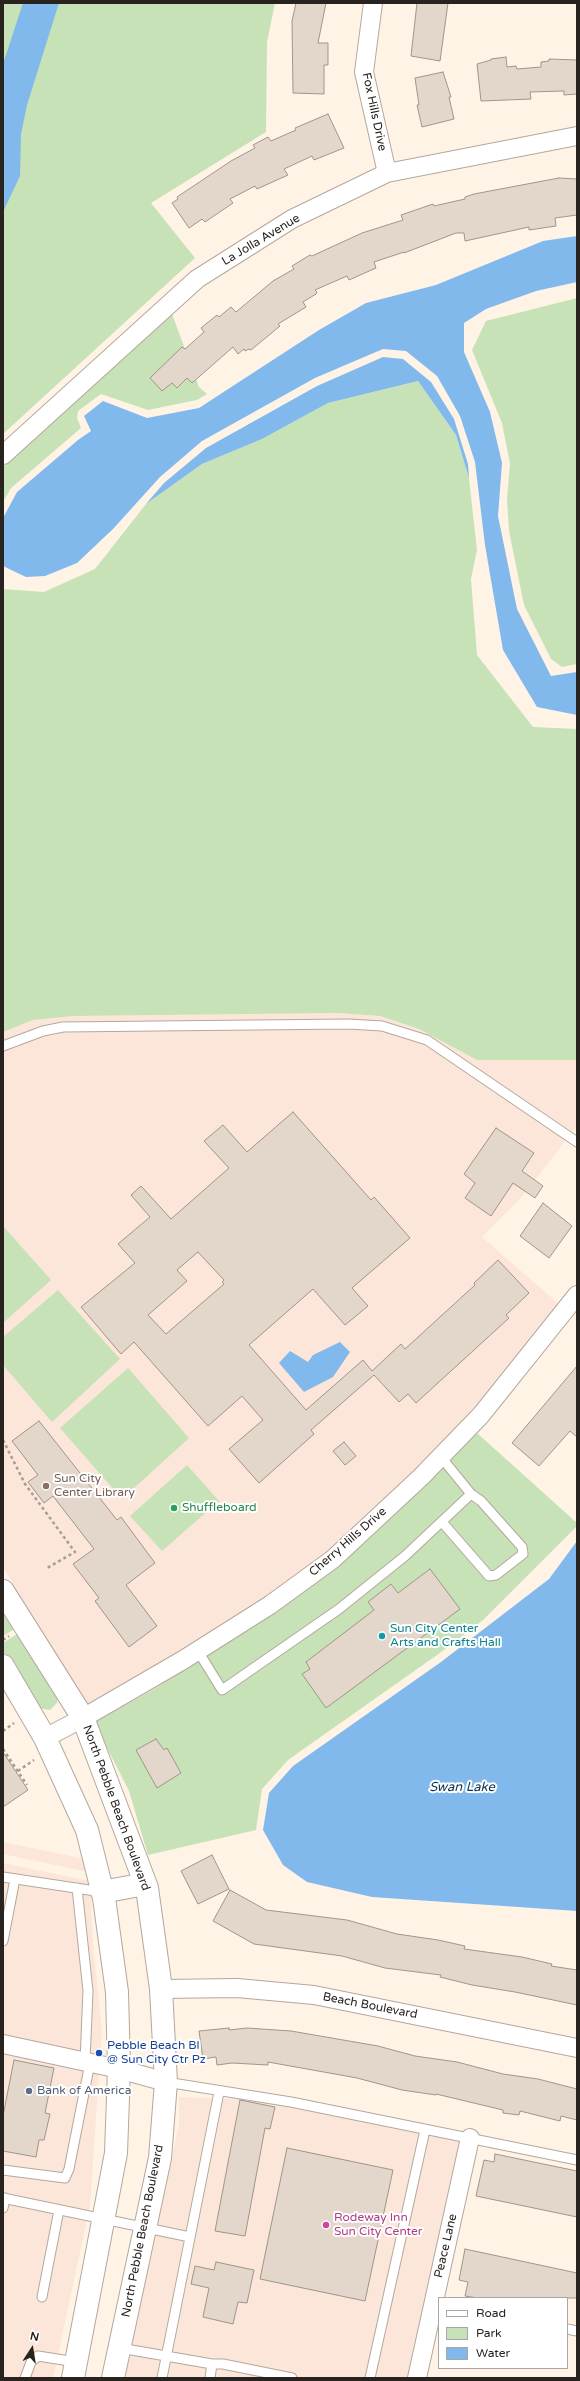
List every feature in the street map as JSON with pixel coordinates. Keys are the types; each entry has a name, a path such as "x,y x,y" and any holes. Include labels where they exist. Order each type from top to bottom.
{"street":[{"name":"Fox Hills Drive","path":"373,3 364,72 387,173"},
{"name":"La Jolla Avenue","path":"3,455 197,279 292,219 387,173 577,136"},
{"name":"Cherry Hills Drive","path":"45,1738 83,1718 198,1651 270,1605 332,1559 441,1457 499,1394 577,1295"},
{"name":"North Pebble Beach Boulevard","path":"3,1591 83,1718 145,1884 161,1989 166,2082 160,2158 113,2378"},
{"path":"3,1666 45,1738 87,1830 102,1892 117,1992 119,2069 116,2153 75,2370"},
{"path":"102,1892 145,1884"},
{"name":"Beach Boulevard","path":"161,1989 237,1988 314,1995 577,2048"},
{"path":"3,2044 119,2069 166,2082"},
{"name":"Peace Lane","path":"417,2378 436,2301 470,2138"}],"lane":[{"path":"3,1046 43,1031 75,1027 348,1024 382,1026 421,1037 449,1053 577,1142"},
{"path":"441,1457 471,1494 481,1501 522,1547 523,1554 496,1576 489,1576 442,1522"},
{"path":"198,1651 222,1690 339,1609 442,1522 471,1494"},
{"path":"3,1877 102,1892"},
{"path":"3,1941 16,1879"},
{"path":"3,2170 65,2178 69,2169 88,2062 88,1991 77,1888"},
{"path":"166,2082 219,2092 291,2102 577,2160"},
{"path":"162,2378 219,2092"},
{"path":"370,2378 425,2130"},
{"path":"3,2208 4,2198 103,2220 190,2237"},
{"path":"42,2297 59,2210"},
{"path":"120,2348 212,2364 224,2364 292,2378"},
{"path":"25,2378 30,2362 38,2356 75,2370"},
{"path":"210,2378 212,2364"}],"path":[{"path":"3,1440 26,1484 75,1552 46,1568"},
{"path":"3,1731 15,1722"},
{"path":"3,1749 27,1784"},
{"path":"18,1771 36,1759"}],"shaded area":[{"path":"337,1013 380,1016 419,1029 477,1060 577,1061 577,1126 521,1198 482,1237 559,1304 475,1409 416,1469 328,1551 266,1597 179,1652 86,1706 3,1567 3,1032 33,1020 73,1016"},
{"path":"3,1842 85,1859 88,1872 3,1854"},
{"path":"3,1863 90,1881 93,1944 102,2031 90,2206 53,2378 3,2378"},
{"path":"179,2097 274,2100 461,2138 409,2378 125,2378 179,2124"}],"green space":[{"path":"3,3 275,3 267,42 266,132 151,203 195,258 3,434"},
{"path":"577,298 577,664 562,667 551,659 524,605 509,531 507,499 510,464 502,423 472,350 486,321"},
{"path":"172,314 199,387 207,394 197,400 148,410 101,394 78,411 77,418 81,428 11,488 3,502 3,467"},
{"path":"418,381 456,435 469,478 477,550 471,579 477,655 533,727 577,729 577,1061 477,1060 419,1029 380,1016 337,1013 73,1016 33,1020 3,1032 3,589 44,592 95,569 146,504 202,464 262,439 328,403"},
{"path":"3,1226 51,1280 3,1323"},
{"path":"58,1290 120,1359 52,1422 3,1365 3,1337"},
{"path":"128,1368 189,1438 122,1499 60,1428"},
{"path":"477,1433 577,1523 577,1526 483,1620 437,1655 288,1760 262,1789 256,1830 148,1855 129,1791 94,1722 149,1692 274,1613 337,1567 427,1484"},
{"name":"Shuffleboard","path":"187,1465 219,1501 162,1551 130,1516"},
{"path":"3,1607 16,1628 3,1636"},
{"path":"19,1633 58,1697 57,1703 50,1710 43,1709 36,1704 3,1651 3,1643"}],"water":[{"path":"23,3 59,3 27,105 21,134 20,176 3,212 3,64"},
{"path":"577,236 577,282 536,291 486,309 464,323 464,352 490,412 502,463 498,516 517,609 551,676 577,672 577,715 537,707 503,650 485,545 475,462 460,416 437,376 406,351 383,349 315,378 202,441 160,477 113,529 77,563 45,576 26,577 3,566 3,518 17,492 78,440 91,431 84,416 103,401 147,418 199,408 319,330 366,303 436,285 543,241"},
{"path":"383,357 403,359 431,382 454,419 468,464 469,478 456,435 418,381 328,403 262,439 202,464 146,504 164,483 206,448 317,386"},
{"path":"340,1342 350,1352 333,1377 304,1392 279,1363 290,1351 308,1362 313,1355"},
{"name":"Swan Lake","path":"577,1541 577,1911 372,1897 307,1882 283,1865 263,1830 269,1793 293,1766 441,1662 549,1579"}],"building":[{"path":"296,3 326,3 318,43 328,43 328,65 324,65 324,94 293,93 292,21"},
{"path":"417,3 448,3 440,61 411,56"},
{"path":"506,57 507,67 516,66 517,69 541,67 541,62 549,61 549,59 577,60 577,94 564,95 564,91 530,92 531,99 481,101 477,64 491,59"},
{"path":"443,72 451,97 449,97 454,119 422,127 417,105 419,105 415,78"},
{"path":"328,114 344,148 314,160 312,156 284,169 288,175 257,189 255,186 230,199 233,203 205,222 202,219 189,228 172,203 178,199 177,197 231,161 255,148 253,145 268,137 271,141 296,130 295,128"},
{"path":"559,178 577,179 577,215 555,218 556,226 529,230 529,227 465,241 464,233 456,233 404,253 374,262 376,268 349,280 347,276 315,290 317,292 316,294 303,302 306,307 278,324 280,326 251,350 249,349 245,351 244,349 238,354 233,347 192,383 187,378 177,388 172,383 162,391 150,378 182,347 185,349 204,332 201,328 217,315 219,317 231,307 236,312 273,281 294,269 292,266 310,255 312,256 362,233 403,220 401,215 433,204 434,206 465,199 465,197 474,194"},
{"path":"293,1112 371,1200 374,1197 410,1238 352,1288 368,1306 345,1325 313,1289 249,1345 306,1410 363,1360 372,1371 401,1344 405,1349 475,1285 474,1283 498,1260 529,1293 506,1315 509,1318 416,1403 408,1394 399,1402 374,1375 311,1430 314,1434 259,1483 229,1449 263,1420 242,1396 208,1426 134,1342 121,1354 81,1307 135,1263 118,1244 150,1217 131,1195 141,1186 171,1219 229,1168 204,1141 223,1125 247,1152","holes":["198,1252 224,1280 222,1282 224,1284 166,1334 148,1315 187,1281 177,1270"]},
{"path":"496,1128 534,1153 522,1171 543,1186 535,1198 513,1183 491,1216 465,1198 475,1183 464,1174"},
{"path":"543,1203 572,1226 549,1258 520,1236"},
{"path":"577,1366 577,1437 570,1431 539,1466 512,1443"},
{"path":"39,1421 117,1520 121,1517 155,1563 126,1585 157,1626 129,1647 95,1601 99,1598 73,1564 94,1549 53,1496 44,1503 28,1482 38,1475 12,1441"},
{"path":"344,1442 356,1456 345,1465 333,1451"},
{"name":"Sun City Center Arts and Crafts Hall","path":"430,1569 460,1609 326,1708 302,1674 310,1669 306,1662 374,1610 368,1602 391,1584 398,1593"},
{"path":"156,1739 164,1750 167,1748 181,1773 157,1788 136,1750"},
{"path":"3,1752 28,1790 3,1807"},
{"path":"212,1855 229,1889 198,1904 181,1871"},
{"path":"230,1890 266,1910 347,1920 397,1934 438,1940 465,1946 464,1949 522,1957 552,1964 551,1966 577,1970 577,2005 472,1985 440,1977 441,1975 385,1968 342,1956 254,1944 213,1921"},
{"path":"229,2028 229,2030 247,2028 291,2031 378,2046 415,2056 457,2062 503,2074 538,2079 577,2089 577,2120 561,2116 560,2121 520,2111 519,2115 503,2113 503,2110 436,2094 402,2090 357,2078 268,2062 268,2065 232,2063 217,2065 216,2057 203,2059 199,2031"},
{"name":"Bank of America","path":"14,2060 54,2068 45,2113 50,2114 44,2140 39,2140 36,2157 3,2151 3,2116"},
{"path":"240,2100 275,2107 270,2129 265,2128 245,2236 215,2231"},
{"name":"Rodeway Inn Sun City Center","path":"287,2148 393,2170 365,2301 260,2279"},
{"path":"495,2154 577,2171 577,2217 476,2196 484,2160 494,2162"},
{"path":"465,2249 577,2273 577,2298 472,2297 465,2296 468,2282 459,2280"},
{"path":"216,2262 254,2270 247,2303 238,2302 233,2324 203,2317 209,2288 191,2284 195,2266 214,2270"}],"place":[{"name":"Sun City Center Library","path":"46,1486"},
{"name":"Shuffleboard","path":"174,1508"},
{"name":"Sun City Center Arts and Crafts Hall","path":"382,1636"},
{"name":"Pebble Beach Bl @ Sun City Ctr Pz","path":"99,2053"},
{"name":"Bank of America","path":"29,2091"},
{"name":"Rodeway Inn Sun City Center","path":"326,2225"}]}
